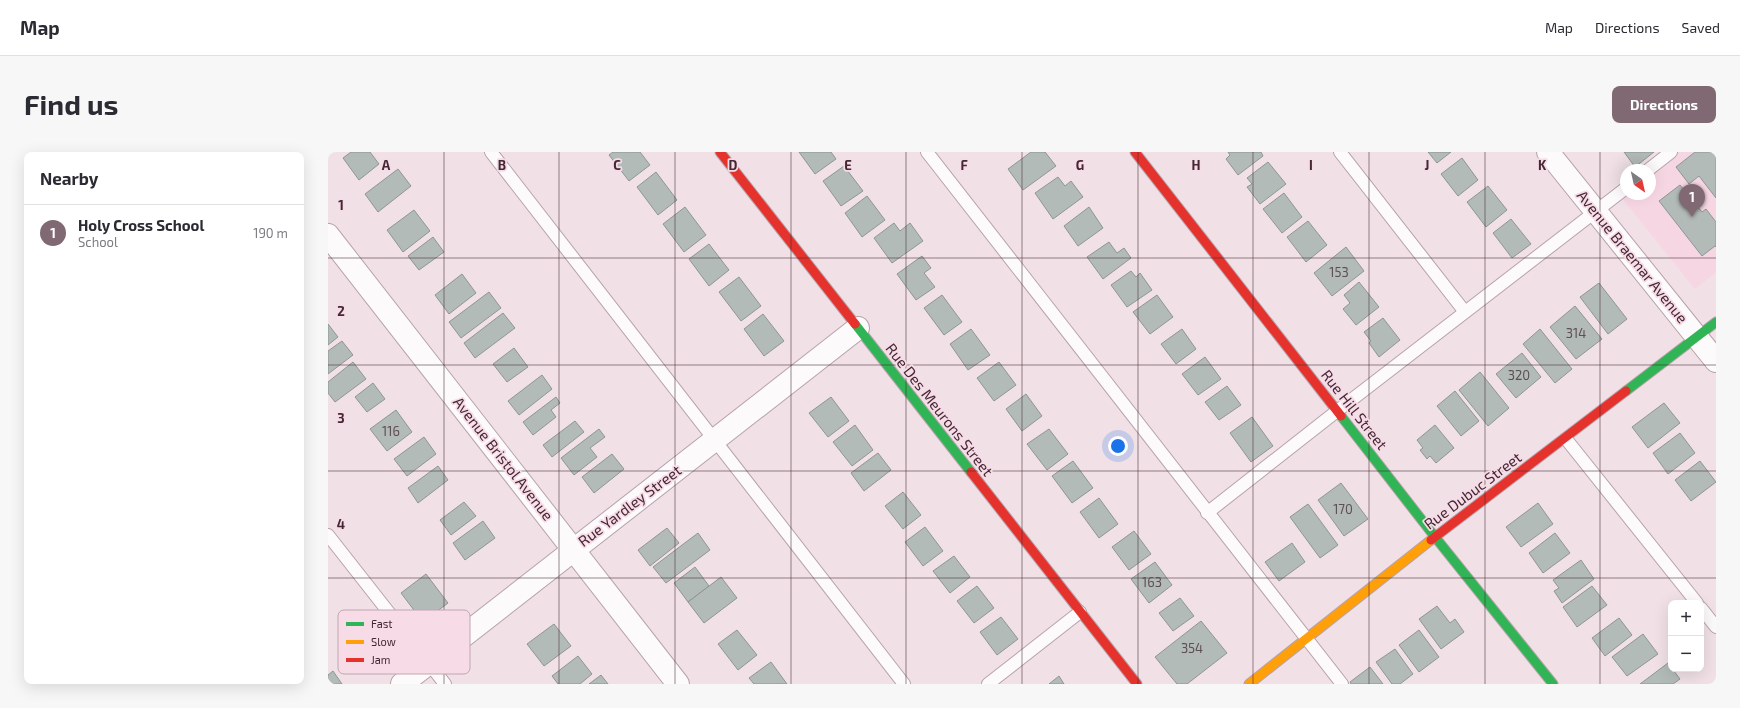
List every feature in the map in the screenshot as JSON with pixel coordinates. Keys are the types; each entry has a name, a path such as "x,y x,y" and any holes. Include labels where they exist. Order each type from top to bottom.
{"street":[{"name":"Rue Des Meurons Street","path":"720,152 1137,684"},
{"name":"Rue Hill Street","path":"1135,152 1435,537 1553,684"},
{"name":"Avenue Braemar Avenue","path":"1548,152 1716,361"},
{"name":"Avenue Bristol Avenue","path":"328,235 678,684"},
{"name":"Rue Dubuc Street","path":"1250,684 1435,537 1566,439 1716,322"},
{"name":"Rue Yardley Street","path":"470,631 858,328"},
{"name":"Rue Yardley Street","path":"402,684 415,674"}],"lane":[{"path":"491,152 904,684"},
{"path":"927,152 1342,684"},
{"path":"1340,152 1465,312"},
{"path":"1656,164 1671,152"},
{"path":"1208,513 1337,411 1620,193"},
{"path":"1566,439 1695,600"},
{"path":"328,535 387,610"},
{"path":"988,684 1080,612"},
{"path":"1704,612 1716,627"},
{"path":"437,674 445,684"}],"shaded area":[{"path":"1679,152 1716,152 1716,272 1695,289 1623,200 1656,200 1656,169"}],"building":[{"path":"351,152 370,152 379,164 359,180 343,158"},
{"path":"613,152 640,152 650,165 629,181 609,155"},
{"path":"799,152 831,152 836,159 815,174"},
{"path":"1031,152 1045,152 1056,166 1023,190 1008,169"},
{"path":"1228,152 1261,152 1263,156 1238,175 1226,159 1230,155"},
{"path":"1428,152 1451,152 1437,163"},
{"path":"1624,152 1654,152 1639,164 1633,164"},
{"path":"1695,152 1716,152 1716,198 1699,176 1689,184 1676,167"},
{"path":"1462,158 1478,180 1458,196 1441,174"},
{"path":"1268,162 1286,184 1260,204 1247,187 1252,184 1247,178"},
{"path":"844,166 863,191 841,206 823,181"},
{"path":"398,169 411,186 378,212 365,194"},
{"path":"656,172 677,200 658,215 637,187"},
{"path":"1058,177 1065,186 1071,181 1083,197 1053,219 1035,193"},
{"path":"1680,185 1702,212 1706,209 1716,222 1716,247 1715,246 1702,256 1659,201"},
{"path":"1488,186 1507,210 1486,227 1467,202"},
{"path":"1284,193 1302,217 1282,233 1263,209"},
{"path":"867,196 885,220 862,237 845,213"},
{"path":"685,207 706,235 684,252 663,224"},
{"path":"1089,207 1103,228 1078,246 1064,226"},
{"path":"414,210 430,231 403,252 387,230"},
{"path":"1511,219 1531,244 1512,258 1493,233"},
{"path":"1308,221 1327,245 1306,262 1287,237"},
{"path":"894,223 900,231 910,223 923,241 892,263 874,238"},
{"path":"433,237 444,252 419,270 408,256"},
{"path":"1109,242 1117,253 1124,248 1131,258 1103,279 1087,257"},
{"path":"709,244 729,270 709,286 689,259"},
{"path":"1346,247 1364,271 1332,296 1314,273"},
{"path":"922,256 931,268 924,273 935,287 916,300 897,274"},
{"path":"1131,271 1136,277 1140,273 1152,290 1127,307 1111,285"},
{"path":"462,274 476,293 449,314 435,295"},
{"path":"739,277 761,306 741,321 719,292"},
{"path":"1359,282 1379,307 1356,325 1343,309 1350,303 1344,295"},
{"path":"1599,283 1627,319 1608,334 1580,297"},
{"path":"489,292 501,308 461,338 449,322"},
{"path":"942,295 962,322 944,335 924,308"},
{"path":"1157,295 1173,317 1150,334 1133,312"},
{"path":"1575,306 1602,339 1576,359 1550,327"},
{"path":"503,313 515,328 475,358 464,343"},
{"path":"763,314 784,341 764,356 744,329"},
{"path":"1383,318 1400,340 1379,357 1369,343 1371,341 1364,332"},
{"path":"328,324 338,337 328,345"},
{"path":"971,329 990,355 968,370 950,344"},
{"path":"1182,329 1196,349 1176,364 1161,344"},
{"path":"1540,329 1572,369 1555,383 1523,344"},
{"path":"342,341 353,355 328,374 328,351"},
{"path":"514,348 528,367 507,382 493,364"},
{"path":"1522,353 1541,377 1516,398 1496,374"},
{"path":"1205,357 1221,379 1198,395 1182,374"},
{"path":"353,362 366,379 335,402 328,393 328,382"},
{"path":"999,362 1016,385 994,401 977,378"},
{"path":"1480,372 1509,408 1488,426 1459,390"},
{"path":"542,375 552,389 519,415 508,401"},
{"path":"373,383 385,399 367,412 355,397"},
{"path":"1227,386 1241,405 1219,420 1205,402"},
{"path":"1455,391 1479,421 1461,436 1437,406"},
{"path":"1026,394 1042,416 1022,431 1006,409"},
{"path":"556,397 560,403 551,410 556,417 533,435 523,422"},
{"path":"831,397 849,421 828,437 809,413"},
{"path":"1664,403 1680,423 1648,448 1632,427"},
{"path":"396,410 412,432 387,451 370,429"},
{"path":"1252,417 1273,446 1251,462 1230,433"},
{"path":"575,421 584,432 552,457 543,445"},
{"path":"855,425 873,450 852,466 833,442"},
{"path":"1435,425 1454,448 1436,463 1430,456 1427,459 1420,450 1423,448 1417,440"},
{"path":"599,429 605,437 590,448 597,457 574,475 561,458"},
{"path":"1049,429 1068,454 1047,470 1027,444"},
{"path":"1680,433 1695,453 1668,474 1653,453"},
{"path":"424,437 436,454 407,476 394,459"},
{"path":"878,453 891,470 864,491 851,473"},
{"path":"612,454 624,469 594,493 582,477"},
{"path":"1073,461 1093,488 1072,503 1052,476"},
{"path":"1700,461 1716,482 1691,501 1675,480"},
{"path":"438,466 448,480 418,503 408,488"},
{"path":"1341,483 1368,519 1344,536 1318,500"},
{"path":"903,492 921,515 903,529 885,506"},
{"path":"1099,498 1118,524 1099,538 1080,512"},
{"path":"464,502 476,516 451,535 440,520"},
{"path":"1538,503 1553,524 1521,547 1506,527"},
{"path":"1308,504 1338,545 1320,558 1290,517"},
{"path":"483,521 495,538 465,560 453,543"},
{"path":"925,527 943,551 923,566 905,542"},
{"path":"667,528 679,543 650,566 638,550"},
{"path":"1134,531 1151,554 1129,570 1112,547"},
{"path":"698,533 710,550 666,583 653,567"},
{"path":"1555,533 1570,553 1543,573 1529,553"},
{"path":"1292,543 1305,562 1279,581 1265,562"},
{"path":"954,556 970,577 950,593 933,571"},
{"path":"1581,560 1594,579 1562,603 1554,591 1559,588 1553,580"},
{"path":"1155,562 1172,585 1149,603 1131,579"},
{"path":"695,567 709,586 688,602 674,583"},
{"path":"426,574 448,603 439,610 414,610 401,593"},
{"path":"721,577 737,598 704,623 688,602"},
{"path":"977,586 994,608 974,623 957,601"},
{"path":"1592,586 1607,605 1577,627 1563,607"},
{"path":"1180,598 1194,616 1173,631 1159,613"},
{"path":"1437,606 1450,623 1455,619 1464,632 1441,649 1419,619"},
{"path":"1001,617 1018,639 997,655 980,632"},
{"path":"1619,618 1632,635 1605,656 1592,638"},
{"path":"1201,621 1227,653 1187,684 1177,684 1155,657"},
{"path":"554,624 571,646 544,666 527,644"},
{"path":"737,630 757,655 738,670 718,644"},
{"path":"1419,630 1439,657 1419,672 1399,645"},
{"path":"1643,634 1658,654 1627,676 1612,657"},
{"path":"1395,649 1413,674 1400,684 1392,684 1376,662"},
{"path":"578,656 592,674 580,684 558,684 552,676"},
{"path":"771,662 787,684 754,684 749,678"},
{"path":"1668,663 1668,672 1675,672 1680,679 1673,684 1640,684"},
{"path":"1370,667 1383,684 1351,684 1350,682"},
{"path":"333,671 342,684 328,684 328,675"},
{"path":"601,675 608,684 589,684"},
{"path":"1059,676 1064,684 1049,684"}],"traffic: fast":[{"path":"1626,391 1716,322"},
{"path":"855,324 971,472"},
{"path":"1341,416 1435,537 1553,684"}],"traffic: slow":[{"path":"1249,684 1431,540"}],"traffic: jam":[{"path":"720,152 855,324"},
{"path":"1135,152 1341,416"},
{"path":"1431,540 1626,391"},
{"path":"971,472 1137,684"}],"place":[{"name":"Holy Cross School","path":"1692,217"}]}
